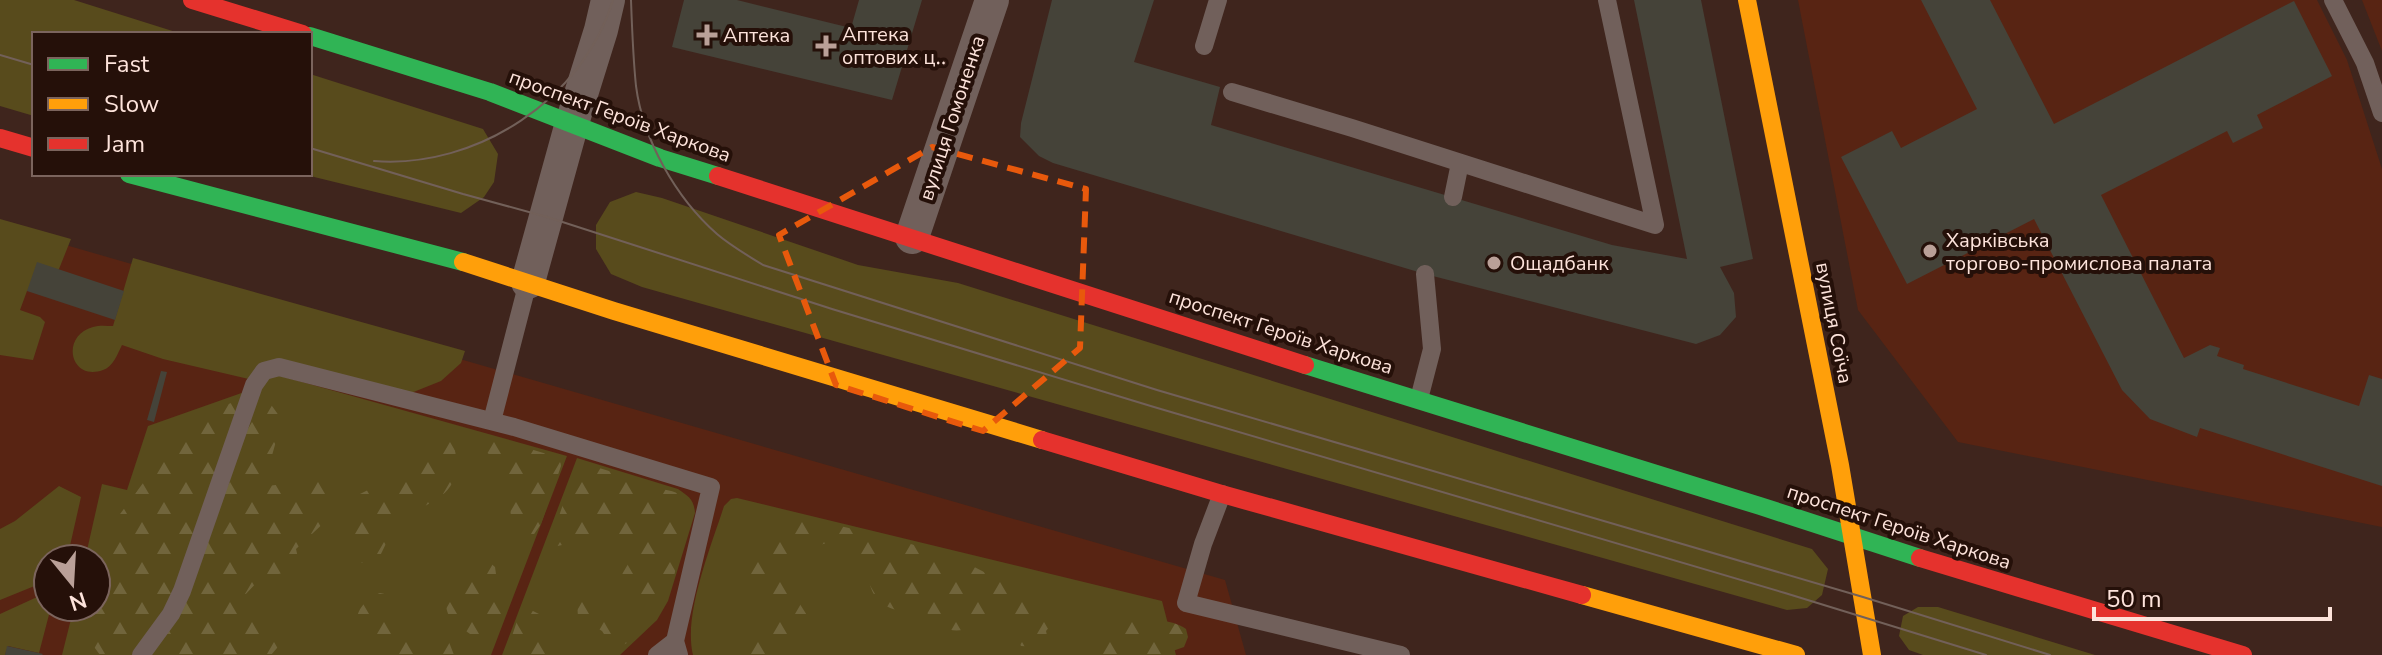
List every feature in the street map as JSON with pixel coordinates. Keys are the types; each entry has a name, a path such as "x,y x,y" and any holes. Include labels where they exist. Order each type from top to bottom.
{"main road":[{"path":"192,0 296,32"},
{"name":"вулиця Соїча","path":"1747,0 1853,536 1872,655"},
{"name":"проспект Героїв Харкова","path":"312,37 490,92 660,158 1259,350 1964,573 2243,655"},
{"path":"0,138 32,147"},
{"path":"137,176 447,257 614,311 1222,494 1796,655"}],"street":[{"path":"528,282 608,0"},
{"name":"вулиця Гомоненка","path":"912,237 992,0"}],"lane":[{"path":"1204,46 1218,0"},
{"path":"1232,92 1655,225 1607,0"},
{"path":"2333,0 2365,63 2382,113"},
{"path":"1453,197 1460,163"},
{"path":"1419,399 1432,349 1425,274"},
{"path":"492,421 528,282"},
{"path":"141,655 171,614 182,591 254,385 264,371 279,367 492,421 711,487 677,648 657,655"},
{"path":"1222,494 1186,603 1401,655"},
{"path":"1710,655 1717,631"}],"highlighted area":[{"path":"932,147 1086,189 1080,348 983,431 836,385 779,235"}],"shaded area":[{"path":"1798,0 2317,0 2347,60 2382,169 2382,527 1958,442 1858,310"},
{"path":"2362,0 2382,0 2382,51"},
{"path":"0,226 1225,580 1246,655 0,655"}],"green space":[{"path":"0,0 74,0 176,32 32,32 32,115 0,106"},
{"path":"312,75 483,129 498,154 494,182 484,197 461,213 310,176"},
{"path":"636,192 662,198 858,265 958,283 1812,549 1828,569 1822,595 1807,608 1787,610 642,287 611,274 596,249 596,225 610,202"},
{"path":"0,219 71,239 59,269 27,291 20,310 45,322 33,360 0,355"},
{"path":"133,258 465,351 461,363 441,381 406,395 279,365 253,380 163,359 122,345 107,368 92,372 83,370 73,356 76,339 93,327 113,326"},
{"path":"277,375 567,456 491,655 146,655 260,388 270,377"},
{"path":"250,390 137,655 62,655 70,623 112,623 112,543 89,543 102,484 127,490 148,426"},
{"path":"267,399 282,420 271,459 260,473 267,486 319,475 331,484 337,497 330,517 296,549 298,558 288,571 258,581 243,597 289,634 271,655 100,655 81,629 82,623 112,623 112,543 104,543 106,533 149,475 162,447 197,416 231,403"},
{"path":"481,434 560,458 561,466 541,524 530,540 513,534 502,472 493,457 476,446 476,437"},
{"path":"432,436 452,439 456,456 453,482 438,499 399,517 377,562 360,563 346,540 354,497 391,474 416,466 421,443"},
{"path":"577,458 678,489 692,501 695,513 668,601 657,620 620,655 502,655"},
{"path":"583,463 635,479 647,490 672,491 685,501 688,508 681,518 680,552 674,576 666,592 659,597 640,594 619,581 633,552 633,547 624,539 580,541 553,547 550,542 577,464"},
{"path":"59,486 81,497 71,543 32,543 32,587 0,600 0,529"},
{"path":"737,498 1162,601 1176,655 693,655 692,620 700,580 724,506"},
{"path":"801,517 953,556 1054,611 1055,620 1046,631 1048,640 1038,647 1021,646 1010,613 968,628 950,630 926,612 902,611 887,606 880,602 871,588 867,563 854,562 849,557 849,547 830,542 803,556 793,566 789,587 817,631 771,655 735,655 745,635 766,626 769,617 767,599 750,578 754,551 777,542 782,533"},
{"path":"481,555 495,567 498,588 509,592 489,647 483,647 456,624 447,612 446,602 447,590 466,584 460,567 465,557"},
{"path":"380,593 389,595 397,619 408,637 447,637 454,655 371,655 357,619 364,604"},
{"path":"32,599 32,623 47,623 39,653 8,646 5,655 0,655 0,614"},
{"path":"592,599 600,606 601,616 607,619 631,617 640,627 633,639 613,648 602,631 578,617 577,602"},
{"path":"1918,607 1938,607 2095,655 1923,655 1909,650 1899,636 1903,616"},
{"path":"533,611 555,622 552,630 543,636 561,642 571,655 513,655 509,645 520,612"},
{"path":"1132,618 1180,625 1186,629 1188,637 1184,647 1161,655 1083,655 1097,637"}],"building":[{"path":"684,0 737,0 851,28 859,0 922,0 892,100 672,47"},
{"path":"1052,0 1154,0 1134,62 1220,87 1211,125 1612,245 1687,259 1634,0 1701,0 1753,259 1720,267 1734,293 1736,317 1720,335 1696,344 1425,274 1053,163 1039,156 1020,137"},
{"name":"Харківська торгово-промислова палата","path":"1921,0 1990,0 2054,124 2294,1 2332,76 2257,115 2263,128 2233,143 2227,131 2101,195 2184,358 2210,345 2220,348 2217,356 2244,365 2243,369 2359,406 2369,375 2382,379 2382,486 2200,428 2197,437 2150,419 2122,390 2034,219 1907,284 1841,157 1892,131 1901,148 1977,109"},
{"path":"37,262 124,291 115,320 27,291"},
{"path":"161,371 167,372 154,422 147,420"},
{"path":"7,646 43,654 5,655"}],"tram line":[{"path":"374,161 413,160 451,153 487,140 521,121 551,97 577,68 598,36 613,0"},
{"path":"631,0 636,86 654,147 675,186 702,220 763,265 1157,390 1863,597 2050,655"},
{"path":"0,55 32,64"},
{"path":"312,149 547,217 832,309 1154,407 1986,655"}],"traffic: fast":[{"path":"312,37 490,92 660,158 718,176"},
{"path":"137,176 463,262"},
{"path":"1305,365 1920,558"}],"traffic: slow":[{"path":"1747,0 1840,465 1872,655"},
{"path":"463,262 614,311 1042,440"},
{"path":"1582,595 1796,655"}],"traffic: jam":[{"path":"192,0 296,32"},
{"path":"0,138 32,147"},
{"path":"718,176 1305,365"},
{"path":"1042,440 1582,595"},
{"path":"1920,558 2243,655"}],"place":[{"name":"Аптека","path":"707,35"},
{"name":"Аптека оптових ц‥","path":"826,46"},
{"name":"Харківська торгово-промислова палата","path":"1930,251"},
{"name":"Ощадбанк","path":"1494,263"}]}
